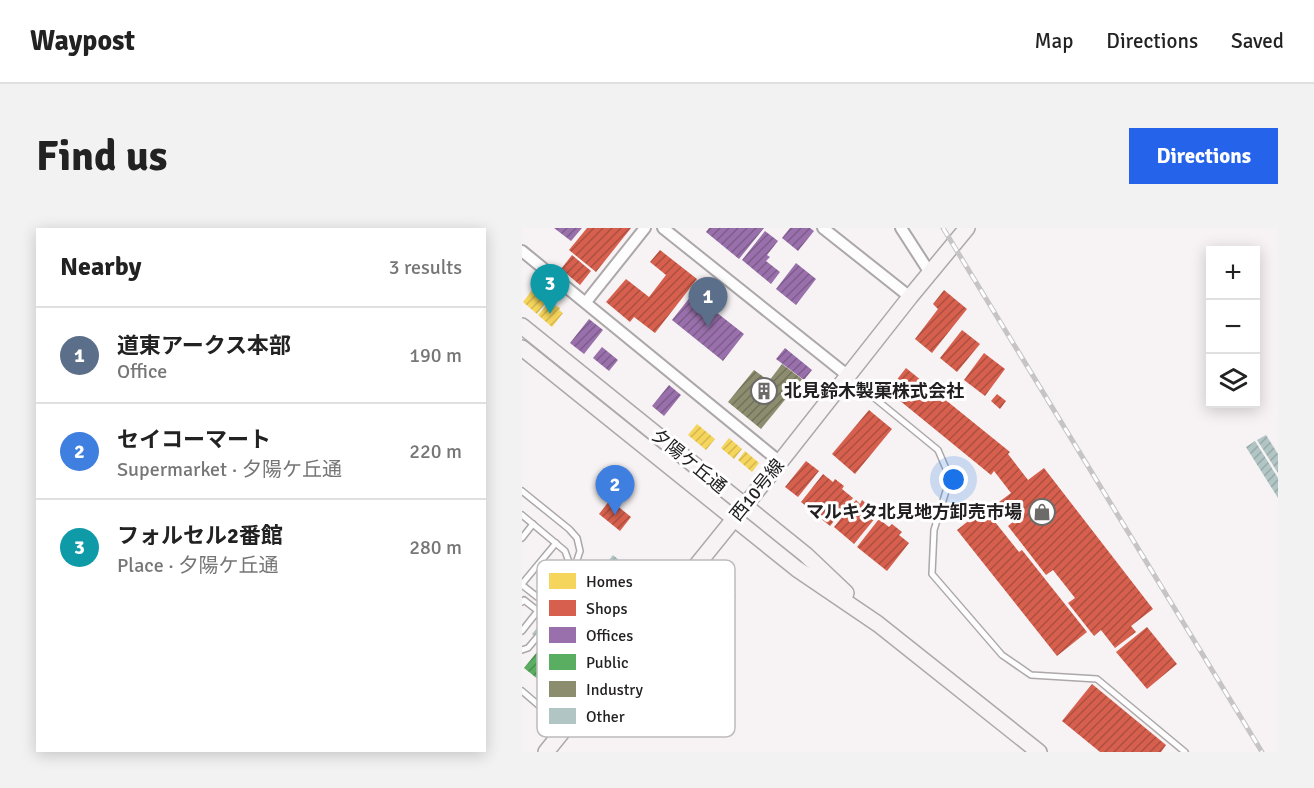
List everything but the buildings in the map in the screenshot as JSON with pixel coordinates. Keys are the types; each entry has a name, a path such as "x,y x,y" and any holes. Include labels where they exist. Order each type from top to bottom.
{"street":[{"path":"586,302 645,228"},
{"path":"663,228 847,375"},
{"path":"824,228 910,297"},
{"path":"901,228 930,273"},
{"name":"西10号線","path":"701,560 967,228"},
{"path":"522,250 780,462"},
{"name":"夕陽ケ丘通","path":"522,326 806,555 878,624"},
{"name":"夕陽ケ丘通","path":"522,348 734,519 797,568 878,624 1040,752"},
{"name":"西10号線","path":"546,752 558,737"}],"lane":[{"path":"847,375 938,450 950,478 934,530 932,574 1002,655 1031,675 1097,679 1185,752"},
{"path":"522,491 578,538 580,551 578,560"},
{"path":"522,515 565,551 568,560"},
{"path":"522,538 533,524"},
{"path":"542,560 556,543"},
{"path":"537,566 522,584 537,597"},
{"path":"522,602 524,600 537,610"},
{"path":"522,631 537,612"},
{"path":"522,650 528,648 537,637"},
{"path":"522,691 537,704"}],"railway":[{"path":"943,228 1262,752"}],"place":[{"name":"フォルセル2番館","path":"550,314"},
{"name":"道東アークス本部","path":"708,327"},
{"name":"北見鈴木製菓株式会社","path":"764,391"},
{"name":"マルキタ北見地方卸売市場","path":"1042,512"},
{"name":"セイコーマート","path":"615,515"}]}
